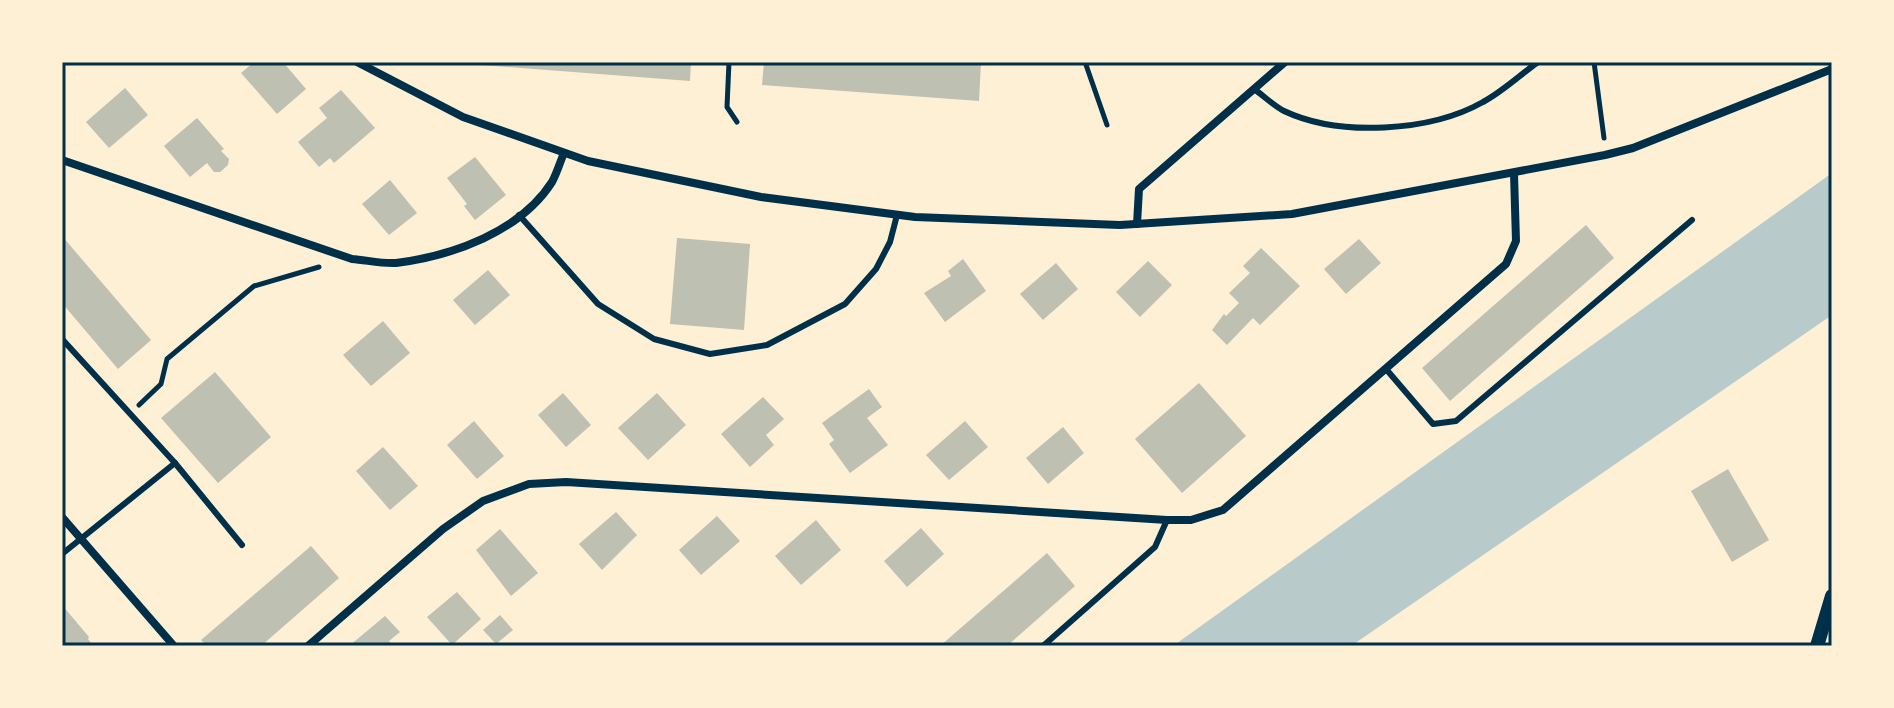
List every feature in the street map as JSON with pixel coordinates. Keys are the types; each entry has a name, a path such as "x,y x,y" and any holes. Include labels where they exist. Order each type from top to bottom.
{"street":[{"path":"357,62 463,117 564,153 588,161 761,197 897,215 1137,224 1292,214 1605,155 1633,148 1832,69"},
{"path":"1137,224 1139,189 1285,62"},
{"path":"62,160 352,259 393,263 454,251 495,231 530,208 552,181 564,153"},
{"path":"308,646 443,529 483,501 529,484 566,482 1167,520 1191,520 1223,510 1506,264 1516,241 1514,174"},
{"path":"62,517 174,646"},
{"path":"1817,646 1832,596"}],"lane":[{"path":"1254,89 1284,111 1333,125 1387,128 1449,118 1484,102 1538,62"},
{"path":"519,215 598,304 654,339 710,354 767,345 845,304 876,269 890,242 897,215"},
{"path":"1386,369 1433,424 1456,421 1692,220"},
{"path":"62,339 175,463 242,545"},
{"path":"62,554 175,463"},
{"path":"1043,646 1155,547 1167,520"}],"path":[{"path":"729,62 727,107 737,122"},
{"path":"1085,62 1107,125"},
{"path":"1594,62 1605,155"},
{"path":"130,413 161,384 167,359 254,286 323,266 332,252"}],"shaded area":[{"path":"1832,173 1832,315 1351,646 1173,646"}],"building":[{"path":"254,62 283,62 306,89 277,114 241,73"},
{"path":"468,62 691,62 690,81"},
{"path":"764,62 981,62 979,101 762,85"},
{"path":"125,88 148,115 109,148 86,122"},
{"path":"341,90 375,128 334,163 330,158 319,167 298,142 327,118 319,108"},
{"path":"197,118 229,159 228,165 220,172 214,172 207,163 190,177 164,146"},
{"path":"475,157 506,195 475,220 447,178"},
{"path":"390,180 417,213 389,235 362,204"},
{"path":"1586,225 1614,258 1450,401 1422,368"},
{"path":"62,236 151,340 118,369 62,303"},
{"path":"677,238 750,244 744,330 670,324"},
{"path":"1359,239 1381,263 1346,294 1324,269"},
{"path":"1261,248 1300,286 1260,325 1253,318 1227,345 1212,330 1224,314 1226,316 1239,303 1229,293 1250,273 1243,266"},
{"path":"963,259 986,291 945,322 924,293 951,276 948,271"},
{"path":"1148,261 1172,285 1140,317 1116,292"},
{"path":"1056,263 1078,289 1043,320 1020,294"},
{"path":"488,270 510,295 475,325 453,300"},
{"path":"383,321 410,353 371,386 343,355"},
{"path":"215,372 271,437 218,483 161,418"},
{"path":"1199,383 1246,436 1182,493 1135,439"},
{"path":"869,389 882,407 867,418 888,445 850,473 829,444 834,440 822,423"},
{"path":"563,393 591,425 566,447 538,415"},
{"path":"657,393 686,425 648,460 618,428"},
{"path":"763,397 784,419 766,435 774,445 750,467 721,434"},
{"path":"474,421 504,456 477,479 447,445"},
{"path":"965,421 988,447 949,480 926,455"},
{"path":"1063,427 1084,453 1048,484 1026,458"},
{"path":"383,447 418,486 390,510 356,471"},
{"path":"1728,469 1769,540 1732,562 1691,491"},
{"path":"616,512 637,535 602,570 579,544"},
{"path":"717,516 740,541 701,575 679,550"},
{"path":"816,520 841,550 801,585 775,556"},
{"path":"921,528 944,554 907,587 884,561"},
{"path":"500,529 538,573 511,596 476,550"},
{"path":"311,546 339,578 261,646 207,646 201,640"},
{"path":"1047,553 1075,586 1007,646 940,646"},
{"path":"457,592 481,619 452,645 427,617"},
{"path":"62,605 89,637 93,646 62,646"},
{"path":"500,615 513,630 496,644 483,630"},
{"path":"385,616 400,632 389,641 393,646 349,646"}]}
